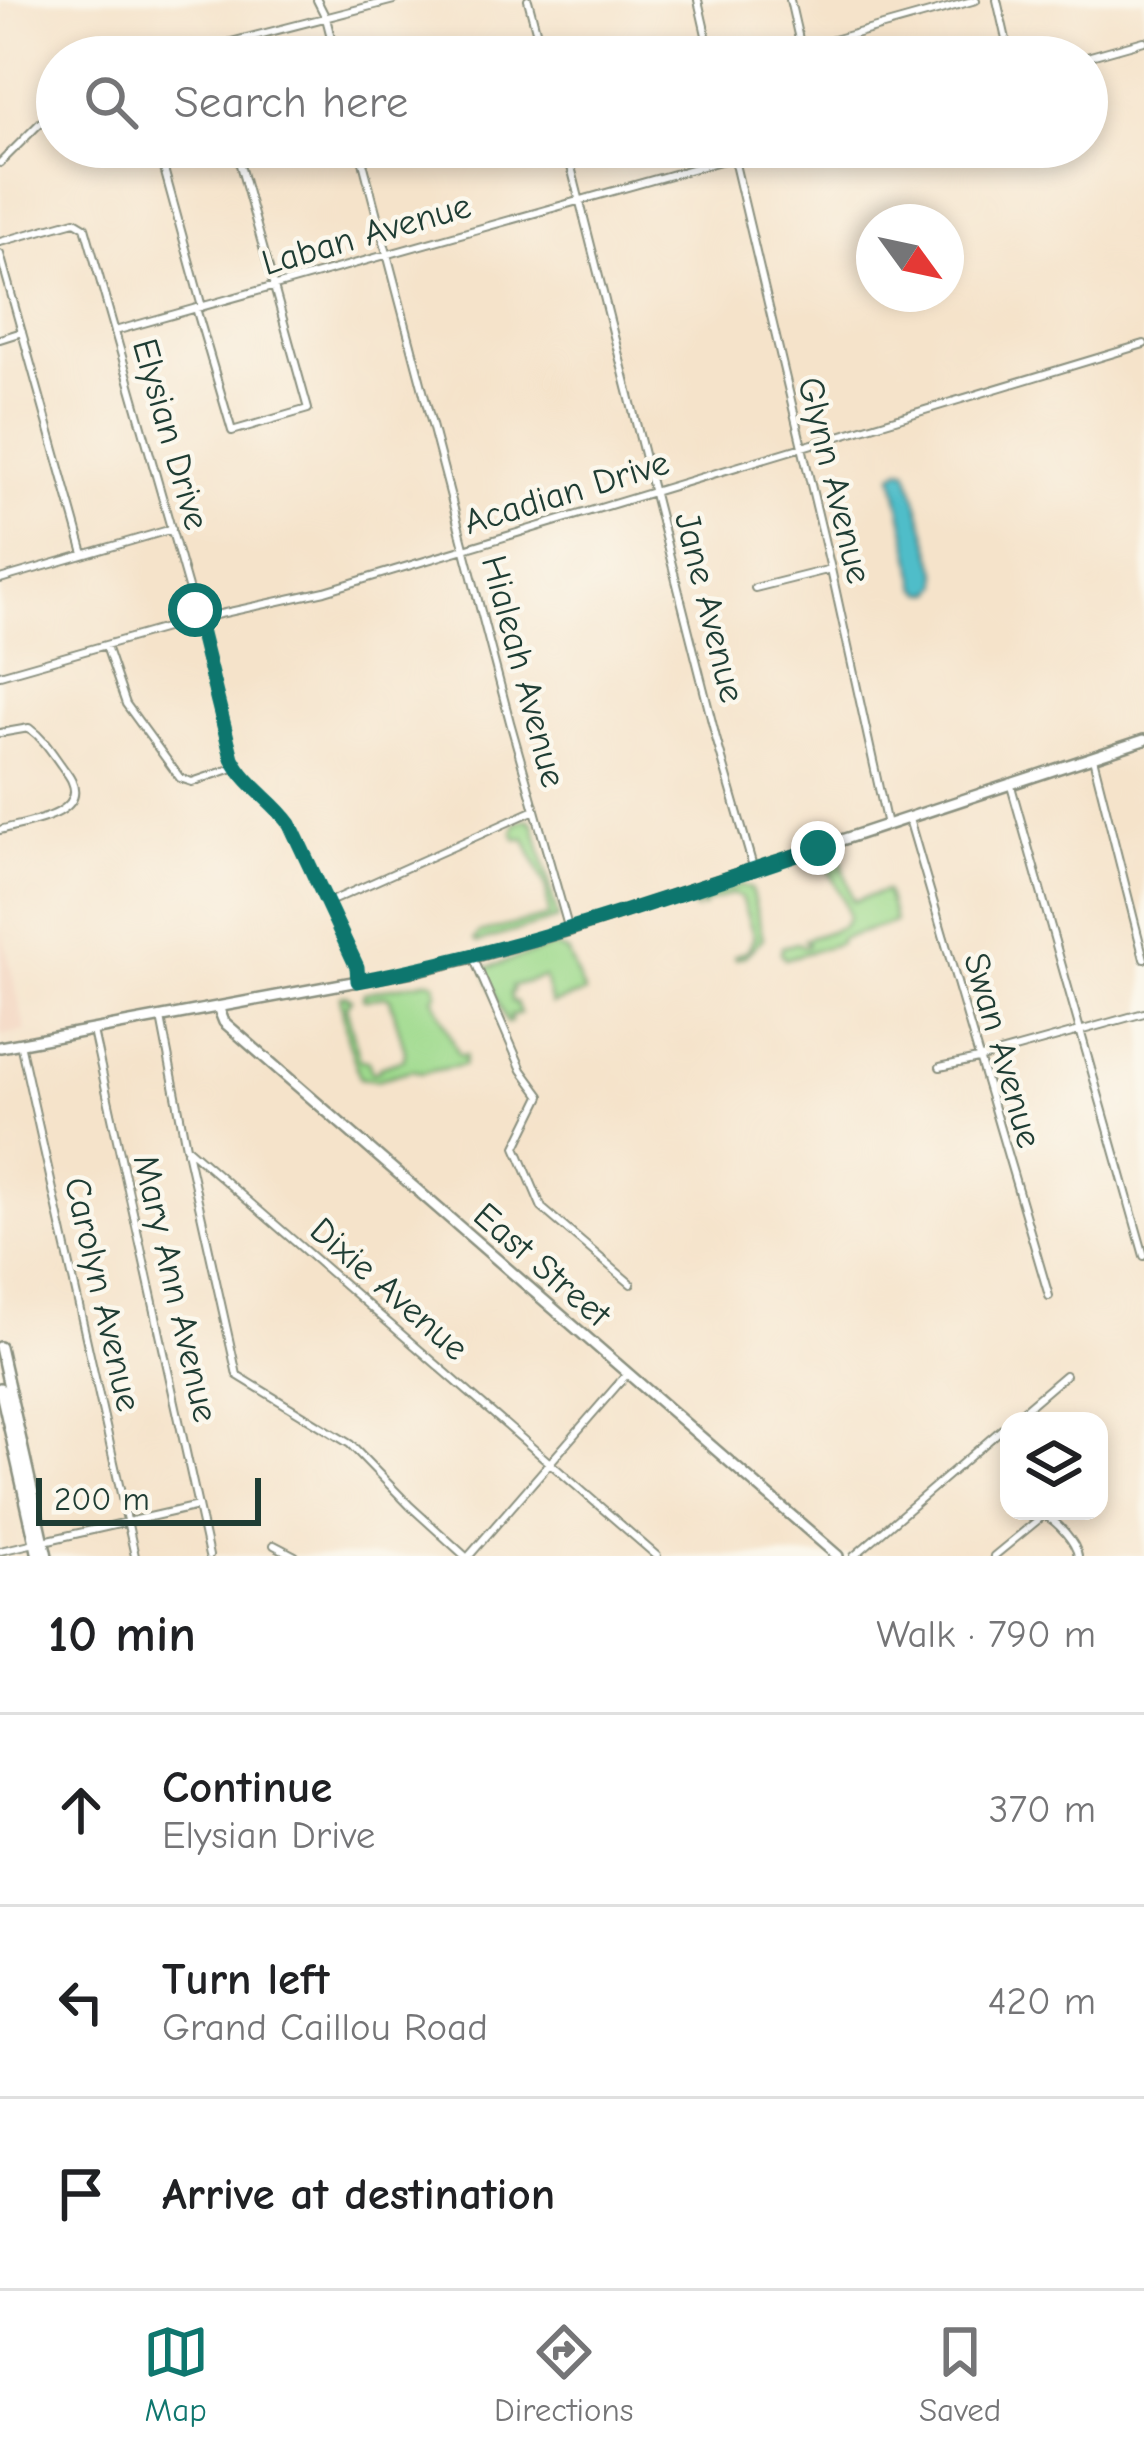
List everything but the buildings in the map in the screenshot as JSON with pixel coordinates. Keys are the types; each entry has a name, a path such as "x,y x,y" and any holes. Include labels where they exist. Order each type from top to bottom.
{"main road":[{"path":"0,1047 473,958 1144,740"},
{"name":"East Street","path":"218,1007 224,1022 838,1556"},
{"path":"0,1347 39,1542"},
{"path":"0,1388 43,1556"}],"street":[{"path":"317,0 331,36"},
{"path":"265,36 394,0"},
{"path":"528,0 537,36"},
{"path":"698,0 706,36"},
{"path":"790,0 798,36"},
{"path":"858,36 976,0"},
{"path":"997,0 1005,36"},
{"path":"1108,51 1144,41"},
{"path":"0,164 36,127"},
{"path":"163,168 232,430 308,410 241,168"},
{"name":"Hialeah Avenue","path":"365,168 569,930"},
{"name":"Jane Avenue","path":"571,168 754,870"},
{"name":"Laban Avenue","path":"114,332 697,168"},
{"name":"Glynn Avenue","path":"736,168 887,825"},
{"name":"Elysian Drive","path":"0,242 70,223 80,224 86,233 236,767 285,817 357,967 358,981"},
{"path":"0,254 84,554"},
{"path":"0,339 22,332"},
{"name":"Acadian Drive","path":"0,675 197,619 326,591 1144,344"},
{"path":"0,579 172,529"},
{"path":"754,588 831,569"},
{"path":"106,646 126,704 180,778 192,782 236,767"},
{"path":"0,733 34,731 73,782 75,794 62,812 0,830"},
{"path":"1093,758 1144,959"},
{"path":"1011,786 1144,1256"},
{"path":"327,903 535,810"},
{"name":"Swan Avenue","path":"909,819 1049,1296"},
{"path":"473,958 522,1070 541,1096 516,1147 542,1208 631,1284"},
{"path":"940,1067 1144,1013"},
{"path":"161,1018 237,1375 350,1444 467,1556 627,1374"},
{"name":"Mary Ann Avenue","path":"93,1031 209,1556"},
{"name":"Carolyn Avenue","path":"20,1043 135,1556"},
{"name":"Dixie Avenue","path":"186,1147 657,1556"},
{"path":"1022,1412 1065,1375"},
{"path":"854,1556 1000,1431"},
{"path":"0,1551 198,1506"},
{"path":"994,1556 1044,1515 1052,1518 1078,1556"},
{"path":"274,1545 295,1556"}],"shaded area":[{"path":"0,922 26,1031 0,1036"}],"green space":[{"path":"529,819 558,919 478,942 479,933 549,916 546,888 525,839 516,839 513,833 516,823"},
{"path":"839,853 853,901 886,891 895,922 785,959 782,947 797,943 806,947 804,940 842,927 848,920 825,861"},
{"path":"741,885 751,889 763,938 736,959 754,937 741,898 732,894 707,902 703,908 697,903 696,910 691,906 695,901"},
{"path":"554,946 567,952 585,993 551,1004 544,977 512,986 512,1002 520,1013 510,1016 507,1023 484,969"},
{"path":"430,980 459,1055 466,1055 464,1065 421,1073 412,1070 377,1080 360,1078 340,996 351,999 346,1006 360,1060 368,1061 372,1073 404,1059 405,1051 390,998 367,1000 364,993"}],"water":[{"path":"901,469 909,474 939,575 940,585 934,592 918,588 893,474"}],"route":[{"path":"195,610 232,758 242,775 290,824 357,967 358,981 473,958 818,848"}]}
